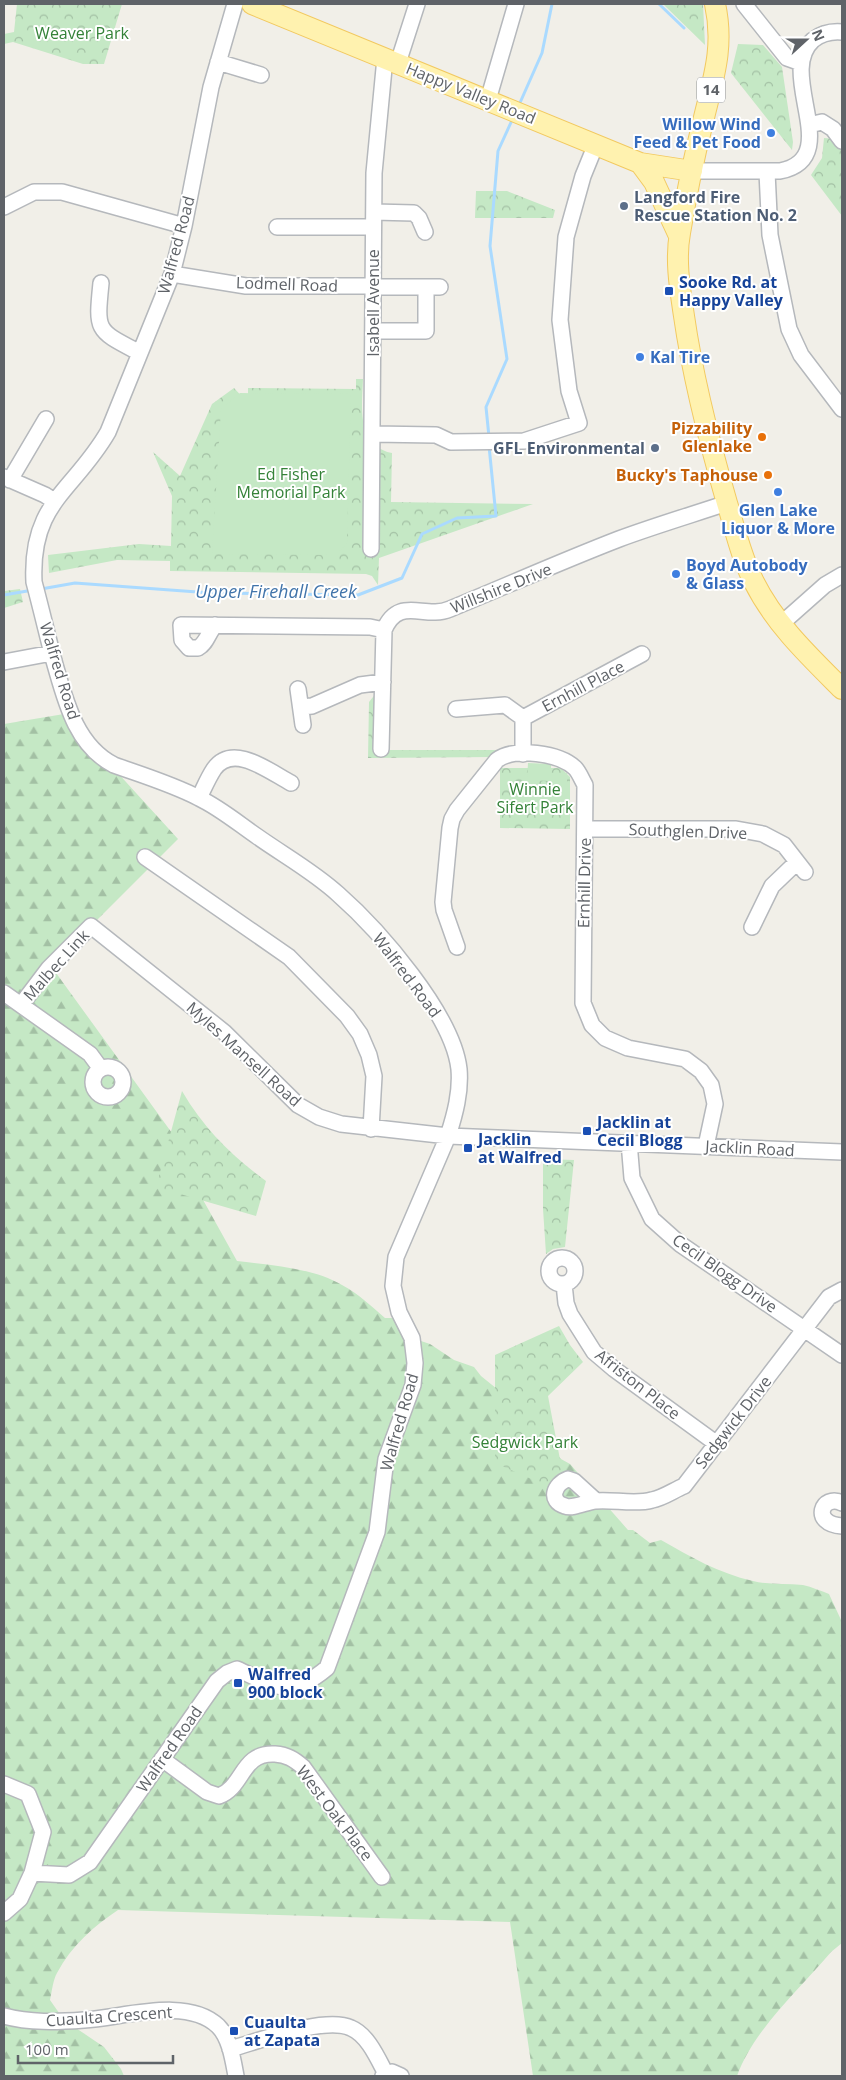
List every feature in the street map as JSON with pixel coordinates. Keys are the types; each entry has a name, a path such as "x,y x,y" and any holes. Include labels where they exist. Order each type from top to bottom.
{"main road":[{"name":"Happy Valley Road","path":"252,4 640,163 692,171"},
{"name":"14","path":"715,4 720,31 718,62 692,171 679,236 678,264 686,335 708,439 737,539 754,582 795,642 842,689"},
{"path":"640,163 654,182 679,236"}],"street":[{"name":"Walfred Road","path":"32,1874 69,1876 90,1862 216,1681 227,1672 237,1669 277,1687 295,1687 310,1682 327,1668 377,1532 386,1459 413,1385 415,1363 412,1338 399,1312 393,1286 396,1257 448,1136 459,1085 459,1068 455,1052 439,1016 403,964 363,918 338,894 312,874 199,798 114,765 96,753 79,731 67,705 34,582 33,566 40,527 54,501 96,451 105,437 172,274 184,226 203,121 235,4"},
{"name":"Isabell Avenue","path":"371,549 373,434 372,287 376,140 392,60 417,4"},
{"path":"488,100 516,4"},
{"path":"744,4 787,58 801,63"},
{"path":"692,171 767,172 785,170 800,162 808,151 810,143 801,63 807,47 817,37 829,32 842,32"},
{"path":"218,62 261,75"},
{"path":"809,125 822,122 833,128 842,141"},
{"path":"373,434 436,435 451,442 524,441 579,423 569,391 560,320 566,236 596,144"},
{"path":"767,172 770,235 789,330 802,355 842,409"},
{"path":"4,207 34,192 62,192 184,226"},
{"path":"276,226 373,220 414,213 419,218 425,232"},
{"name":"Lodmell Road","path":"172,274 246,286 440,287"},
{"path":"101,283 98,315 100,326 107,335 140,353"},
{"path":"372,332 426,332 426,295"},
{"path":"46,419 7,479 45,494 54,501"},
{"name":"Willshire Drive","path":"384,630 388,620 402,610 443,612 619,539 727,503"},
{"path":"781,624 825,585 842,575"},
{"path":"215,625 370,627 384,630 381,749"},
{"path":"4,662 52,653"},
{"name":"Ernhill Place","path":"523,718 642,654"},
{"path":"301,708 312,706 360,685 383,682"},
{"path":"298,689 303,725"},
{"name":"Ernhill Place","path":"456,709 505,705 523,718"},
{"name":"Ernhill Place","path":"523,718 523,754"},
{"name":"Ernhill Drive","path":"457,948 443,902 450,828 457,810 497,760 510,753 554,757 576,769 584,785 583,1003 592,1025 605,1038 628,1048 685,1059 701,1071 710,1085 715,1104 706,1146"},
{"path":"199,798 214,768 226,758 244,758 291,784"},
{"name":"Southglen Drive","path":"585,828 736,829 763,834 784,844 801,867 772,886 752,928"},
{"path":"145,857 282,952 347,1016 360,1034 369,1055 374,1076 371,1129"},
{"name":"Myles Mansell Road","path":"91,926 224,1032 298,1105 319,1116 341,1124 371,1129 448,1136"},
{"name":"Malbec Link","path":"21,1005 49,968 91,926"},
{"path":"4,993 90,1054 101,1069"},
{"name":"Jacklin Road","path":"448,1136 842,1152"},
{"name":"Cecil Blogg Drive","path":"629,1142 632,1178 652,1219 680,1244 842,1355"},
{"name":"Afriston Place","path":"564,1284 570,1314 594,1352 614,1369 717,1444"},
{"name":"Sedgwick Drive","path":"596,1501 652,1500 684,1486 830,1297 842,1290"},
{"path":"842,1503 837,1500 831,1501 824,1506 822,1511 822,1517 827,1522 842,1526"},
{"name":"West Oak Place","path":"162,1759 207,1792 219,1796 229,1790 254,1758 270,1754 295,1759 303,1767 382,1877"},
{"path":"4,1784 28,1794 43,1832 32,1874 20,1899 4,1912"},
{"name":"Cuaulta Crescent","path":"4,2016 23,2022 32,2022 84,2020 169,2010 199,2013 219,2027 230,2049 236,2076"},
{"path":"230,2049 302,2029 324,2025 339,2025 352,2028 363,2036 384,2075 392,2072 401,2076"}],"green space":[{"name":"Weaver Park","path":"17,4 122,4 104,64 83,64 13,42 4,44 4,34 14,32"},
{"path":"663,4 703,4 705,45"},
{"path":"738,44 763,45 782,67 793,142 792,150 731,73"},
{"path":"824,138 837,139 842,146 842,216 811,175 822,158"},
{"path":"476,191 507,191 555,210 553,218 475,218"},
{"name":"Ed Fisher Memorial Park","path":"356,379 363,379 362,413 367,433 372,442 380,449 392,453 391,502 533,504 379,558 378,585 372,576 366,574 170,571 170,561 117,560 49,573 48,555 139,544 171,546 172,496 153,452 180,476 212,404 234,388 248,403 248,388 356,389"},
{"path":"240,393 351,394 347,543 336,555 212,554 221,409"},
{"path":"20,589 23,602 4,608 4,591"},
{"path":"377,692 376,750 500,750 494,757 368,758 369,702"},
{"path":"64,714 178,839 51,966 185,1151 192,1180 237,1261 291,1268 331,1279 354,1292 385,1318 392,1318 412,1338 430,1344 454,1360 474,1367 481,1376 502,1393 561,1459 570,1464 628,1530 633,1530 650,1543 661,1540 705,1564 740,1578 765,1583 803,1585 829,1594 842,1622 842,1943 831,1952 766,2026 754,2042 737,2076 533,2076 510,1922 118,1910 92,1930 69,1954 56,1976 50,2000 64,2020 104,2047 121,2069 124,2076 4,2076 4,724"},
{"path":"528,763 551,764 551,781 527,780"},
{"name":"Winnie Sifert Park","path":"500,768 561,768 570,777 570,829 500,828"},
{"path":"553,773 567,773 567,801 553,801"},
{"path":"182,1091 209,1130 230,1152 266,1181 256,1216 156,1187"},
{"path":"543,1159 574,1160 565,1247 553,1249 546,1254 543,1209"},
{"name":"Sedgwick Park","path":"559,1326 583,1362 548,1396 562,1470 554,1473 545,1485 495,1463 495,1355"}],"waterway":[{"name":"Upper Firehall Creek","path":"519,105 542,53 552,4"},
{"path":"659,4 684,28"},
{"name":"Upper Firehall Creek","path":"489,437 486,407 507,359 490,246 498,151 513,118"},
{"name":"Upper Firehall Creek","path":"41,589 75,583 211,593 358,595 402,578 422,534 457,518 496,516 489,446"},
{"name":"Upper Firehall Creek","path":"4,595 33,590"}],"place":[{"name":"Willow Wind Feed & Pet Food","path":"771,133"},
{"name":"Langford Fire Rescue Station No. 2","path":"624,206"},
{"name":"Sooke Rd. at Happy Valley","path":"669,291"},
{"name":"Kal Tire","path":"640,357"},
{"name":"Pizzability Glenlake","path":"762,437"},
{"name":"GFL Environmental","path":"655,448"},
{"name":"Bucky's Taphouse","path":"768,475"},
{"name":"Glen Lake Liquor & More","path":"778,492"},
{"name":"Boyd Autobody & Glass","path":"676,574"},
{"name":"Jacklin at Cecil Blogg","path":"587,1131"},
{"name":"Jacklin at Walfred","path":"468,1148"},
{"name":"Walfred 900 block","path":"238,1683"},
{"name":"Cuaulta at Zapata","path":"234,2031"}]}
